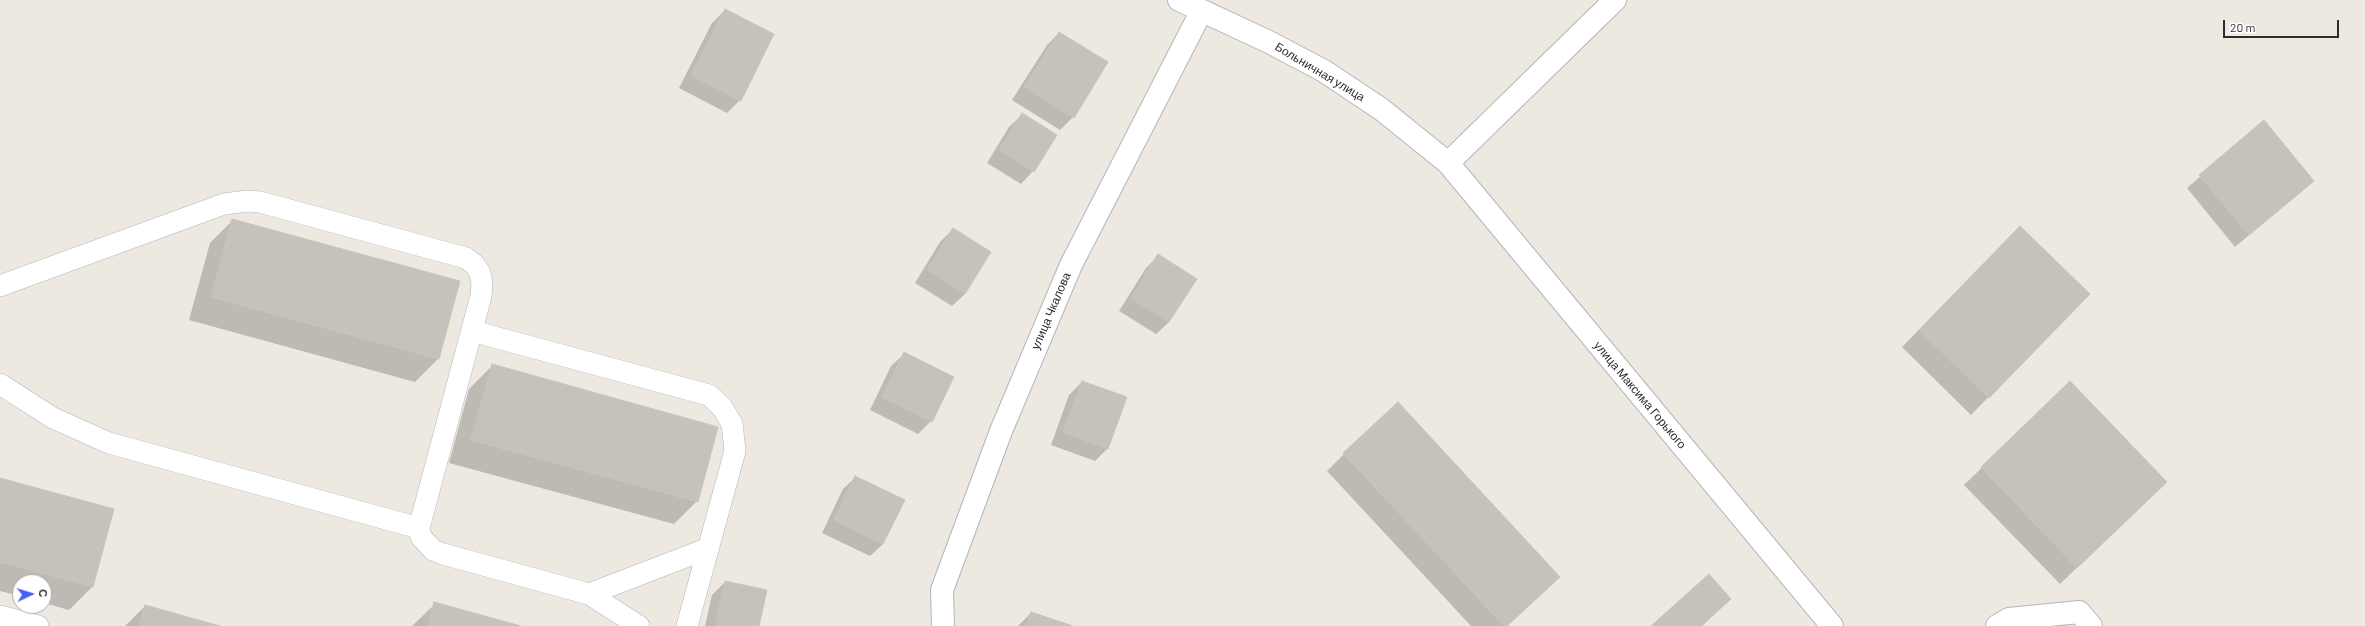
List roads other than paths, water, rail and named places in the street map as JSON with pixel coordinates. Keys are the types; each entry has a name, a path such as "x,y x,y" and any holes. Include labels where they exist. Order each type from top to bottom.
{"street":[{"name":"Больничная улица","path":"1179,0 1201,12 1269,42 1324,71 1381,109 1448,163"},
{"path":"1448,163 1615,0"},
{"name":"улица Чкалова","path":"943,626 942,590 1001,431 1071,265 1201,12"},
{"name":"улица Максима Горького","path":"1448,163 1832,626"},
{"path":"1997,626 2009,619 2079,612 2090,626"}],"lane":[{"path":"0,286 224,204 247,201 260,202 466,258 475,265 482,284 472,331 419,528 421,537 427,545 438,552 589,594 639,626"},
{"path":"472,331 709,395 722,407 732,424 735,451 688,626"},
{"path":"0,384 53,418 109,443 419,528"},
{"path":"589,594 709,548"},
{"path":"0,616 38,626"}]}
